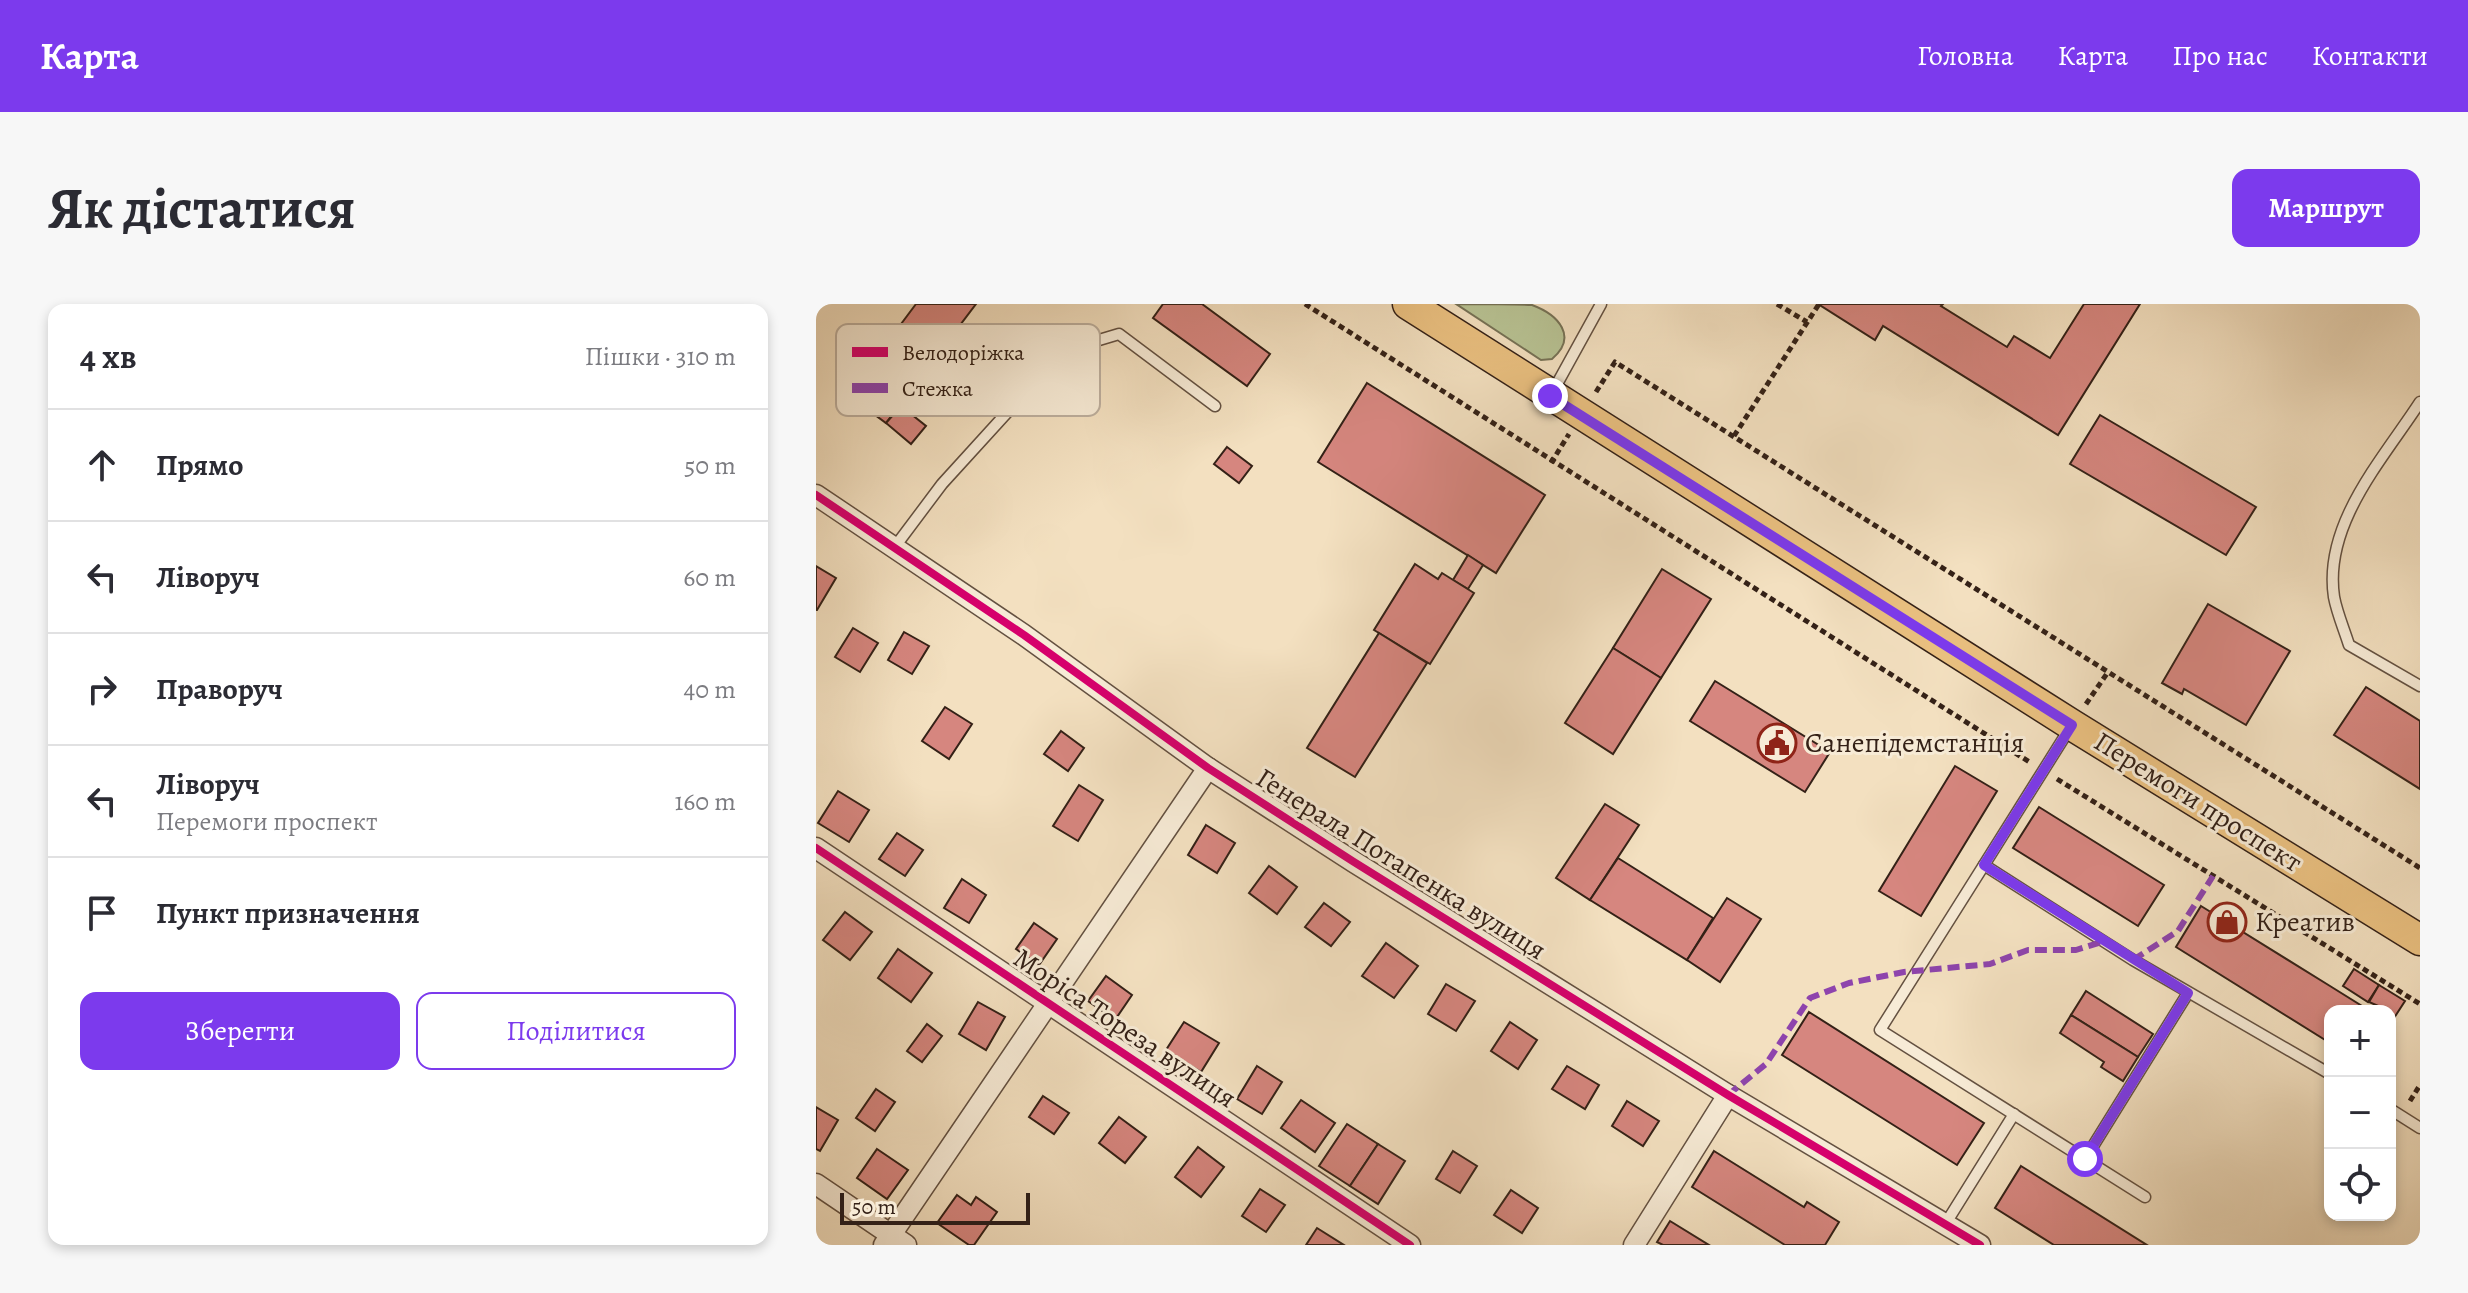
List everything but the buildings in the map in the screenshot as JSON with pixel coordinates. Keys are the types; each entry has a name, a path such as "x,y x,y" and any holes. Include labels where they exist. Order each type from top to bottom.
{"main road":[{"name":"Перемоги проспект","path":"1408,304 2072,725 2420,940"}],"street":[{"name":"Генерала Потапенка вулиця","path":"816,495 1208,768 1728,1095 1980,1245"},
{"path":"816,1184 893,1242 1208,768"},
{"name":"Моріса Тореза вулиця","path":"816,848 1410,1245"},
{"path":"1634,1245 1728,1095"}],"lane":[{"path":"1550,396 1601,304"},
{"path":"1100,340 1119,334 1215,406"},
{"path":"2420,402 2349,512 2335,551 2334,596 2349,645 2420,686"},
{"path":"894,548 942,484 1004,416"},
{"path":"2072,725 1880,1030 2145,1197"},
{"path":"1984,865 2188,993 2324,1071"},
{"path":"2085,1159 2188,993"},
{"path":"2396,1113 2420,1128"},
{"path":"1946,1223 2014,1114"}],"path":[{"path":"1305,304 2420,1004"},
{"path":"1777,304 1807,322"},
{"path":"1734,436 1819,304"},
{"path":"1615,362 2420,868"},
{"path":"2072,725 2108,672"}],"green space":[{"path":"1456,304 1532,305 1557,321 1562,328 1564,343 1552,359 1541,360"}],"marked path":[{"path":"2133,960 2178,931 2213,876"},
{"path":"1728,1095 1766,1064 1810,998 1849,983 1904,972 1990,964 2028,950 2076,950 2102,942"}],"cycle path":[{"path":"816,495 1024,635 1208,768 1728,1095 1980,1245"},
{"path":"816,848 1410,1245"}],"place":[{"name":"Санепідемстанція","path":"1777,743"},
{"name":"Креатив","path":"2227,922"}],"route":[{"path":"1550,396 2072,725 1984,865 2102,942 2188,993 2085,1159"}]}
